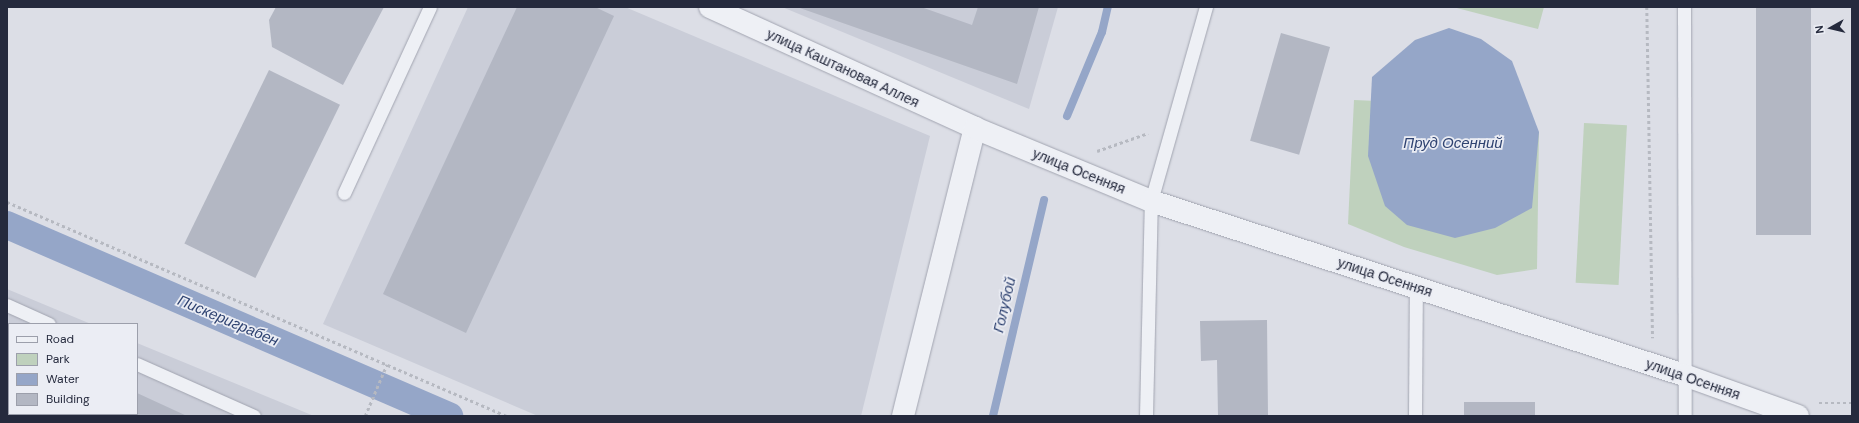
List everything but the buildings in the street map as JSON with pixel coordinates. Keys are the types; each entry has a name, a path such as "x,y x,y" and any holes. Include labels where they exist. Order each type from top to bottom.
{"street":[{"name":"улица Каштановая Аллея","path":"710,7 976,128"},
{"name":"улица Осенняя","path":"976,128 1151,201 1654,365 1798,416"},
{"path":"903,416 976,128"}],"lane":[{"path":"344,193 430,7"},
{"path":"1146,416 1151,201 1206,7"},
{"path":"1684,7 1685,416"},
{"path":"1415,416 1416,287"},
{"path":"7,305 47,323"},
{"path":"138,364 254,416"}],"path":[{"path":"1646,7 1654,365"},
{"path":"1098,156 1092,153 1148,133"},
{"path":"7,202 507,416"},
{"path":"365,416 387,364"},
{"path":"1815,403 1852,403"}],"shaded area":[{"path":"468,7 625,7 930,136 861,416 538,416 323,324"},
{"path":"782,7 1058,7 1029,109"},
{"path":"7,289 89,323 8,323 8,415 138,415 138,343 314,416 7,416"}],"green space":[{"path":"1453,7 1544,7 1538,29"},
{"name":"Пруд Осенний","path":"1354,100 1444,104 1539,132 1537,269 1497,275 1404,247 1348,224"},
{"path":"1584,123 1627,125 1619,285 1576,283"}],"water":[{"name":"Пруд Осенний","path":"1449,28 1481,39 1512,61 1539,132 1532,208 1495,228 1455,238 1407,225 1385,206 1368,156 1372,77 1415,40"}],"waterway":[{"name":"Голубой","path":"1067,116 1102,32 1108,7"},
{"name":"Голубой","path":"993,416 1044,200"},
{"name":"Пискериграбен","path":"7,225 449,416"}]}
